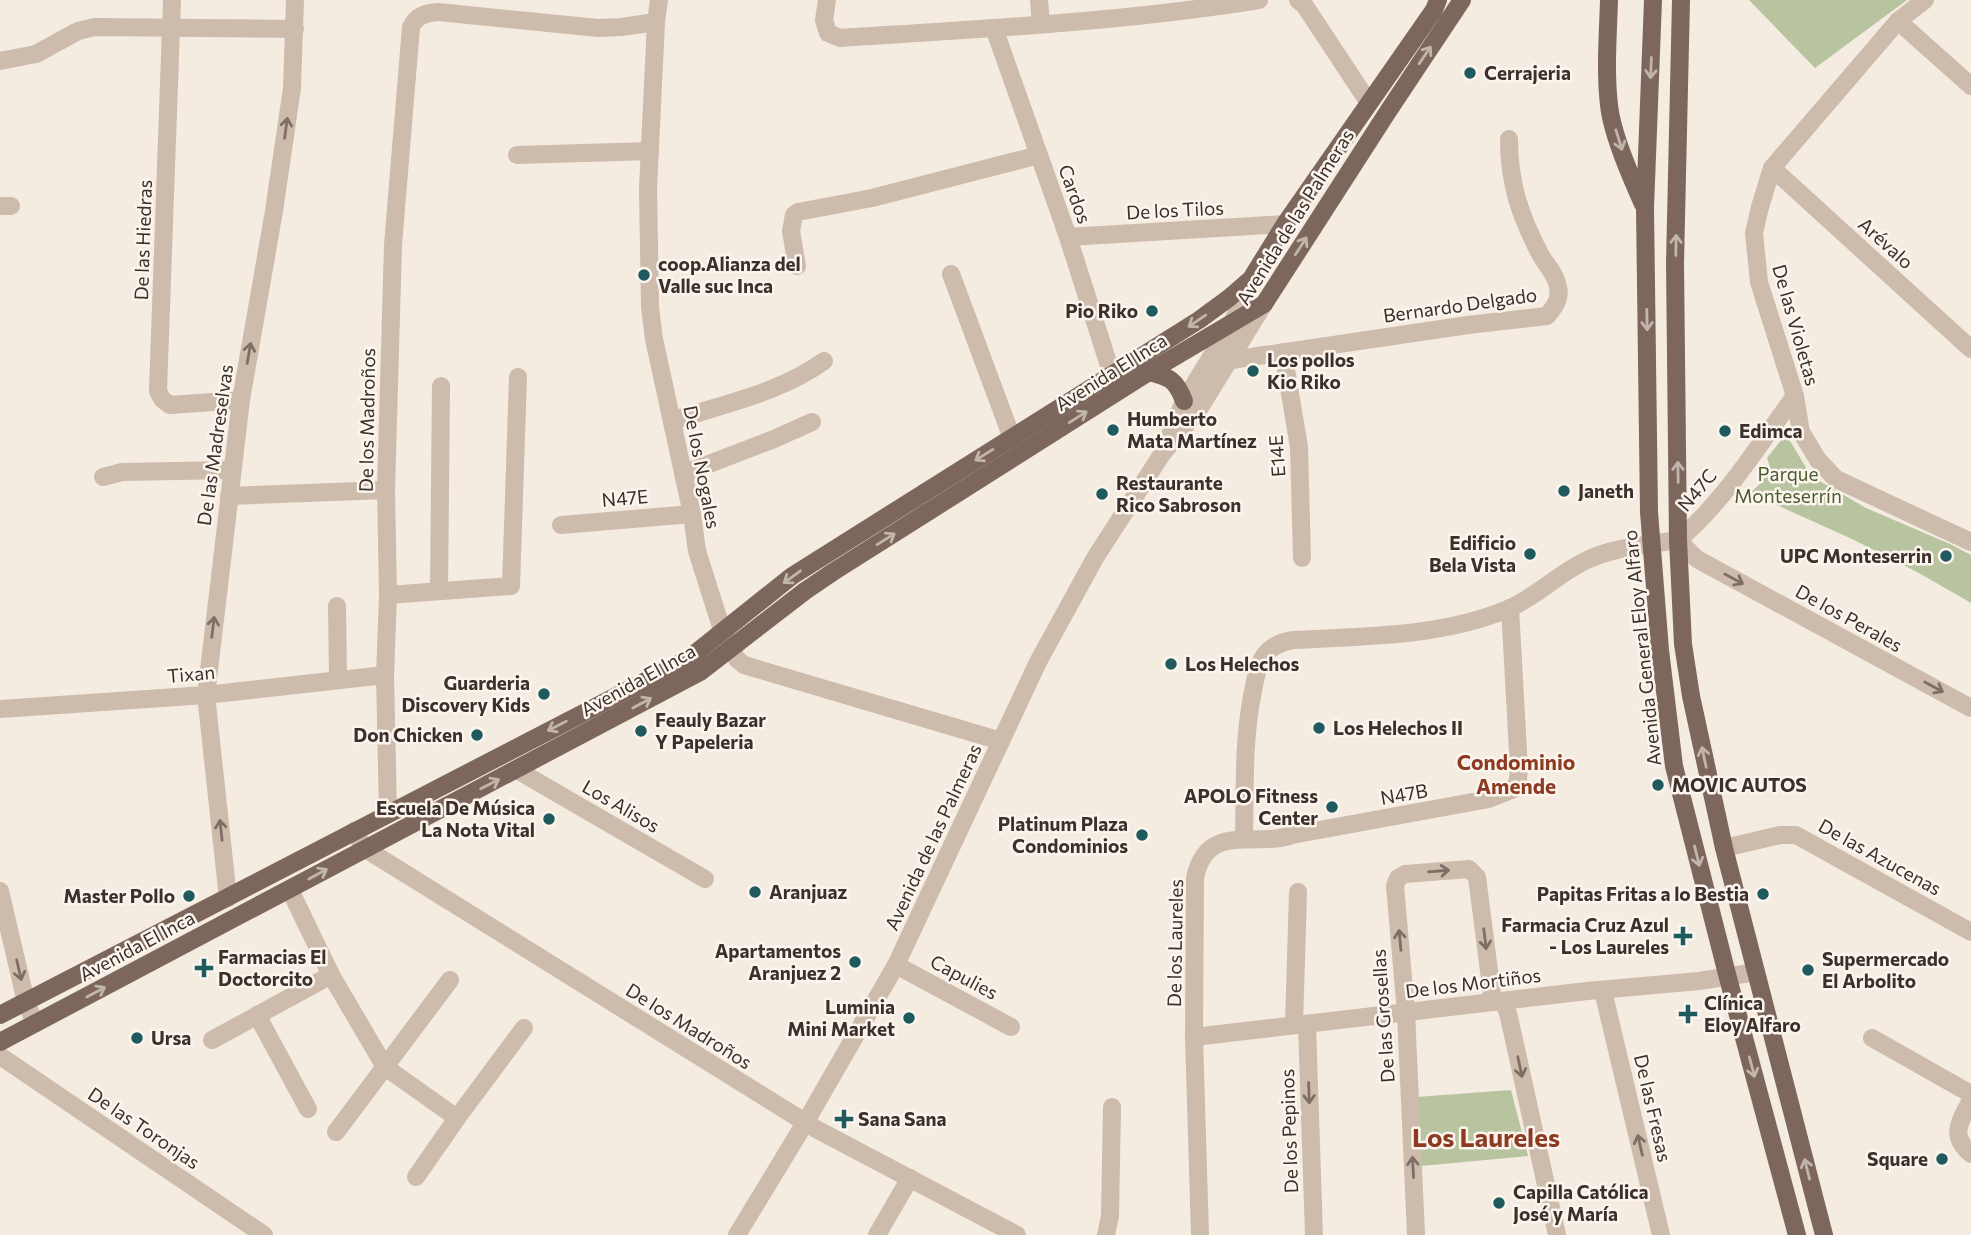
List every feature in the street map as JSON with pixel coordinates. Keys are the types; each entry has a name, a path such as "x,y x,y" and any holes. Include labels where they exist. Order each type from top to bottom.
{"main road":[{"name":"Avenida de las Palmeras","path":"1251,279 1284,224 1434,10 1438,0"},
{"name":"Avenida de las Palmeras","path":"1264,304 1462,0"},
{"path":"1609,0 1606,71 1609,108 1620,147 1645,208"},
{"name":"Avenida General Eloy Alfaro","path":"1653,0 1645,208 1651,545 1660,650 1674,766 1797,1235"},
{"path":"1681,0 1675,263 1678,540 1685,657 1724,848 1824,1235"},
{"name":"Avenida El Inca","path":"0,1015 688,659 792,576 1199,320 1251,279"},
{"name":"Avenida El Inca","path":"0,1042 700,672 805,591 1149,372 1264,304"},
{"path":"1149,372 1174,381 1184,401"}],"street":[{"name":"De las Hiedras","path":"172,0 158,391 162,399 170,405 241,400"},
{"name":"De las Madreselvas","path":"228,898 206,695 241,400 290,102 295,0"},
{"name":"De los Nogales","path":"659,0 648,188 650,307 654,339 692,514 697,551 723,633 731,650 744,665 1001,741"},
{"path":"827,0 824,20 828,33 840,38 1041,24 1259,0"},
{"path":"1039,0 1041,24"},
{"path":"1298,0 1305,6 1369,103"},
{"name":"De las Violetas","path":"1925,0 1899,20 1772,168 1754,233 1759,282 1795,396 1801,432 1818,460 1836,479 1971,542"},
{"name":"De los Madroños","path":"388,814 385,675 388,595 386,490 393,245 411,27 420,16 439,12 598,28 656,22"},
{"path":"1899,20 1971,86"},
{"name":"Cardos","path":"994,28 1068,237 1112,375"},
{"path":"0,61 36,54 78,31 87,29 295,29"},
{"name":"Bernardo Delgado","path":"1231,360 1547,316 1557,304 1559,287 1525,224 1512,184 1509,139"},
{"path":"517,155 650,151"},
{"path":"797,266 792,231 794,215 798,212 872,198 1039,155"},
{"name":"Arévalo","path":"1772,168 1971,349"},
{"name":"De los Tilos","path":"1068,237 1284,224"},
{"path":"951,274 1012,438"},
{"name":"Avenida de las Palmeras","path":"1161,454 1184,401 1232,323 1251,279"},
{"name":"Avenida de las Palmeras","path":"737,1235 896,965 1038,662 1096,558 1161,454 1199,409 1264,304"},
{"path":"1250,329 1254,341 1264,349 1278,353"},
{"name":"E14E","path":"1278,353 1299,447 1302,558"},
{"path":"672,421 793,380 824,361"},
{"path":"388,595 511,586 518,377"},
{"path":"439,591 441,386"},
{"name":"N47C","path":"1678,540 1697,524 1713,505 1795,396"},
{"path":"683,474 812,422"},
{"path":"103,478 122,472 232,470"},
{"path":"229,496 386,490"},
{"name":"N47E","path":"561,525 692,514"},
{"path":"1244,839 1245,749 1250,706 1260,663 1275,646 1293,640 1436,629 1510,608 1585,561 1628,548 1678,540"},
{"name":"De los Perales","path":"1678,540 1697,559 1971,708"},
{"path":"337,606 338,680"},
{"name":"N47B","path":"1244,839 1272,839 1319,831 1489,799 1514,789 1519,769 1510,608"},
{"name":"Tixan","path":"0,709 206,695 385,675"},
{"name":"Los Alisos","path":"517,770 705,879"},
{"name":"De los Madroños","path":"354,831 364,848 805,1123 910,1178 995,1229 1017,1235"},
{"name":"De las Azucenas","path":"1724,848 1780,835 1796,835 1971,932"},
{"name":"De los Laureles","path":"1200,1235 1194,1037 1196,873 1203,858 1214,846 1227,840 1244,839"},
{"name":"De las Grosellas","path":"1416,1235 1406,1012 1395,886 1398,878 1405,874 1469,869 1477,877 1498,1001"},
{"path":"290,890 331,975 385,1067 457,1118"},
{"path":"0,891 26,1002 35,1023"},
{"name":"De los Pepinos","path":"1298,892 1300,1025 1314,1235"},
{"name":"Capulies","path":"896,965 1011,1027"},
{"name":"De los Mortiños","path":"1194,1037 1498,1001 1728,978 1756,972"},
{"path":"212,1040 331,975"},
{"path":"336,1132 450,980"},
{"name":"De las Fresas","path":"1603,991 1661,1235"},
{"path":"1498,1001 1509,1017 1557,1235"},
{"path":"257,1015 308,1109"},
{"path":"415,1177 524,1028"},
{"path":"1872,1038 1971,1094"},
{"name":"De las Toronjas","path":"0,1056 264,1235"},
{"path":"1971,1100 1961,1120 1958,1137 1971,1154"},
{"path":"1106,1235 1110,1216 1112,1107"},
{"path":"883,1230 910,1178"}],"green space":[{"path":"1749,0 1907,0 1815,68"},
{"name":"Parque Monteserrín","path":"1786,434 1811,476 1866,508 1971,555 1971,603 1852,539 1750,493 1761,483 1770,467 1767,458"},
{"path":"1511,1090 1528,1156 1421,1166 1416,1097"}],"place":[{"name":"Cerrajeria","path":"1470,73"},
{"name":"coop.Alianza del Valle suc Inca","path":"644,275"},
{"name":"Pio Riko","path":"1152,311"},
{"name":"Los pollos Kio Riko","path":"1253,371"},
{"name":"Humberto Mata Martínez","path":"1113,430"},
{"name":"Edimca","path":"1725,431"},
{"name":"Janeth","path":"1564,491"},
{"name":"Restaurante Rico Sabroson","path":"1102,494"},
{"name":"Edificio Bela Vista","path":"1530,554"},
{"name":"UPC Monteserrin","path":"1946,556"},
{"name":"Los Helechos","path":"1171,664"},
{"name":"Guarderia Discovery Kids","path":"544,694"},
{"name":"Los Helechos II","path":"1319,728"},
{"name":"Feauly Bazar Y Papeleria","path":"641,731"},
{"name":"Don Chicken","path":"477,735"},
{"name":"MOVIC AUTOS","path":"1658,785"},
{"name":"APOLO Fitness Center","path":"1332,807"},
{"name":"Escuela De Música La Nota Vital","path":"549,819"},
{"name":"Platinum Plaza Condominios","path":"1142,835"},
{"name":"Aranjuaz","path":"755,892"},
{"name":"Papitas Fritas a lo Bestia","path":"1763,894"},
{"name":"Master Pollo","path":"189,896"},
{"name":"Farmacia Cruz Azul - Los Laureles","path":"1683,936"},
{"name":"Apartamentos Aranjuez 2","path":"855,962"},
{"name":"Farmacias El Doctorcito","path":"204,968"},
{"name":"Supermercado El Arbolito","path":"1808,970"},
{"name":"Clínica Eloy Alfaro","path":"1688,1014"},
{"name":"Luminia Mini Market","path":"909,1018"},
{"name":"Ursa","path":"137,1038"},
{"name":"Sana Sana","path":"844,1119"},
{"name":"Square","path":"1942,1159"},
{"name":"Capilla Católica José y María","path":"1499,1203"}],"district":[{"name":"Condominio Amende","path":"1516,775"},
{"name":"Los Laureles","path":"1486,1138"}]}
